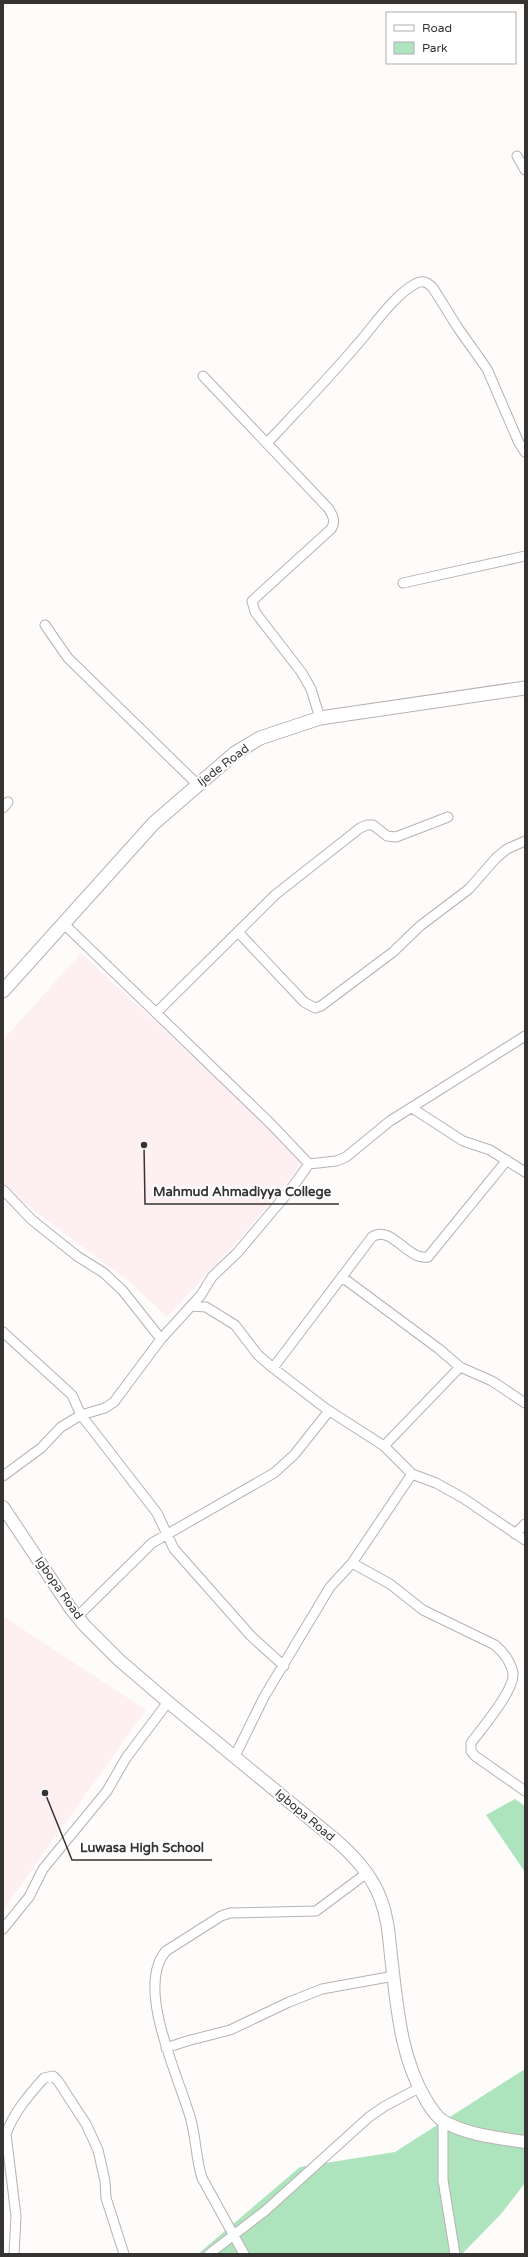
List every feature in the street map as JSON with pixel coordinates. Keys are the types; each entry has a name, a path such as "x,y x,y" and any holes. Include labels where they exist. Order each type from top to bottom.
{"main road":[{"name":"Ijede Road","path":"3,991 154,823 197,784 235,754 260,738 320,718 525,688"}],"street":[{"path":"517,156 525,170"},
{"path":"267,443 316,393 394,302 415,283 422,281 428,283 433,288 458,328 487,369 519,443 525,452"},
{"path":"203,376 329,509 334,518 334,525 331,529 252,601 255,612 302,673 311,689 320,718"},
{"path":"403,583 525,556"},
{"path":"45,625 68,658 197,784"},
{"path":"156,1013 239,933 275,895 360,828 367,825 373,825 387,836 396,837 448,817"},
{"path":"239,933 304,1002 315,1008 321,1006 375,966 420,926 469,889 496,858 507,849 525,841"},
{"path":"63,923 271,1124 309,1164"},
{"path":"3,1476 41,1448 61,1427 81,1414 105,1408 114,1402 160,1339 192,1306 212,1277 238,1252 291,1189 309,1164 336,1161 346,1157 390,1121 525,1036"},
{"path":"412,1108 463,1141 490,1150 525,1172"},
{"path":"274,1368 376,1234 388,1236 418,1256 428,1257 507,1160"},
{"path":"3,1190 32,1220 77,1256 104,1273 123,1291 160,1339"},
{"path":"342,1277 440,1349 460,1367 492,1381 525,1403"},
{"path":"201,1295 206,1306 235,1325 254,1350 274,1368 329,1411 384,1446 412,1474 436,1483 463,1498 525,1540"},
{"path":"192,1306 206,1306"},
{"path":"3,1332 60,1382 72,1395 81,1414 156,1513 174,1549 251,1636 284,1666"},
{"path":"384,1446 460,1367"},
{"path":"77,1617 152,1543 167,1536 274,1473 294,1455 329,1411"},
{"path":"235,1756 264,1697 284,1666 330,1587 352,1563 412,1474"},
{"name":"Igbopa Road","path":"3,1507 77,1617 119,1660 338,1842 352,1855 367,1873 381,1898 388,1924 403,2040 419,2088 429,2105 442,2120 466,2130 525,2142"},
{"path":"515,1534 525,1524"},
{"path":"352,1563 390,1584 423,1610 495,1645 502,1651 513,1674 509,1688 472,1743 471,1751 475,1756 525,1791"},
{"path":"3,1929 28,1897 44,1869 107,1791 126,1758 168,1702"},
{"path":"244,2254 202,2178 191,2120 166,2048 155,1986 159,1959 166,1951 221,1916 230,1913 316,1911 367,1873"},
{"path":"166,2048 230,2030 294,1999 322,1989 394,1976"},
{"path":"14,2254 16,2216 6,2134 10,2122 21,2104 44,2078 48,2076 53,2076 58,2081 86,2124 98,2150 105,2181 106,2198 124,2254"},
{"path":"209,2254 265,2211 369,2117 385,2106 419,2088"},
{"path":"442,2120 443,2180 455,2254"}],"shaded area":[{"path":"81,953 270,1128 299,1162 298,1169 244,1234 167,1317 132,1284 29,1207 3,1185 3,1040"},
{"path":"3,1616 146,1710 3,1910"}],"green space":[{"path":"515,1799 525,1806 525,1872 486,1815"},
{"path":"525,2069 525,2183 501,2214 462,2254 198,2254 300,2167 395,2152"}],"place":[{"name":"Mahmud Ahmadiyya College","path":"144,1145"},
{"name":"Luwasa High School","path":"45,1793"}]}
